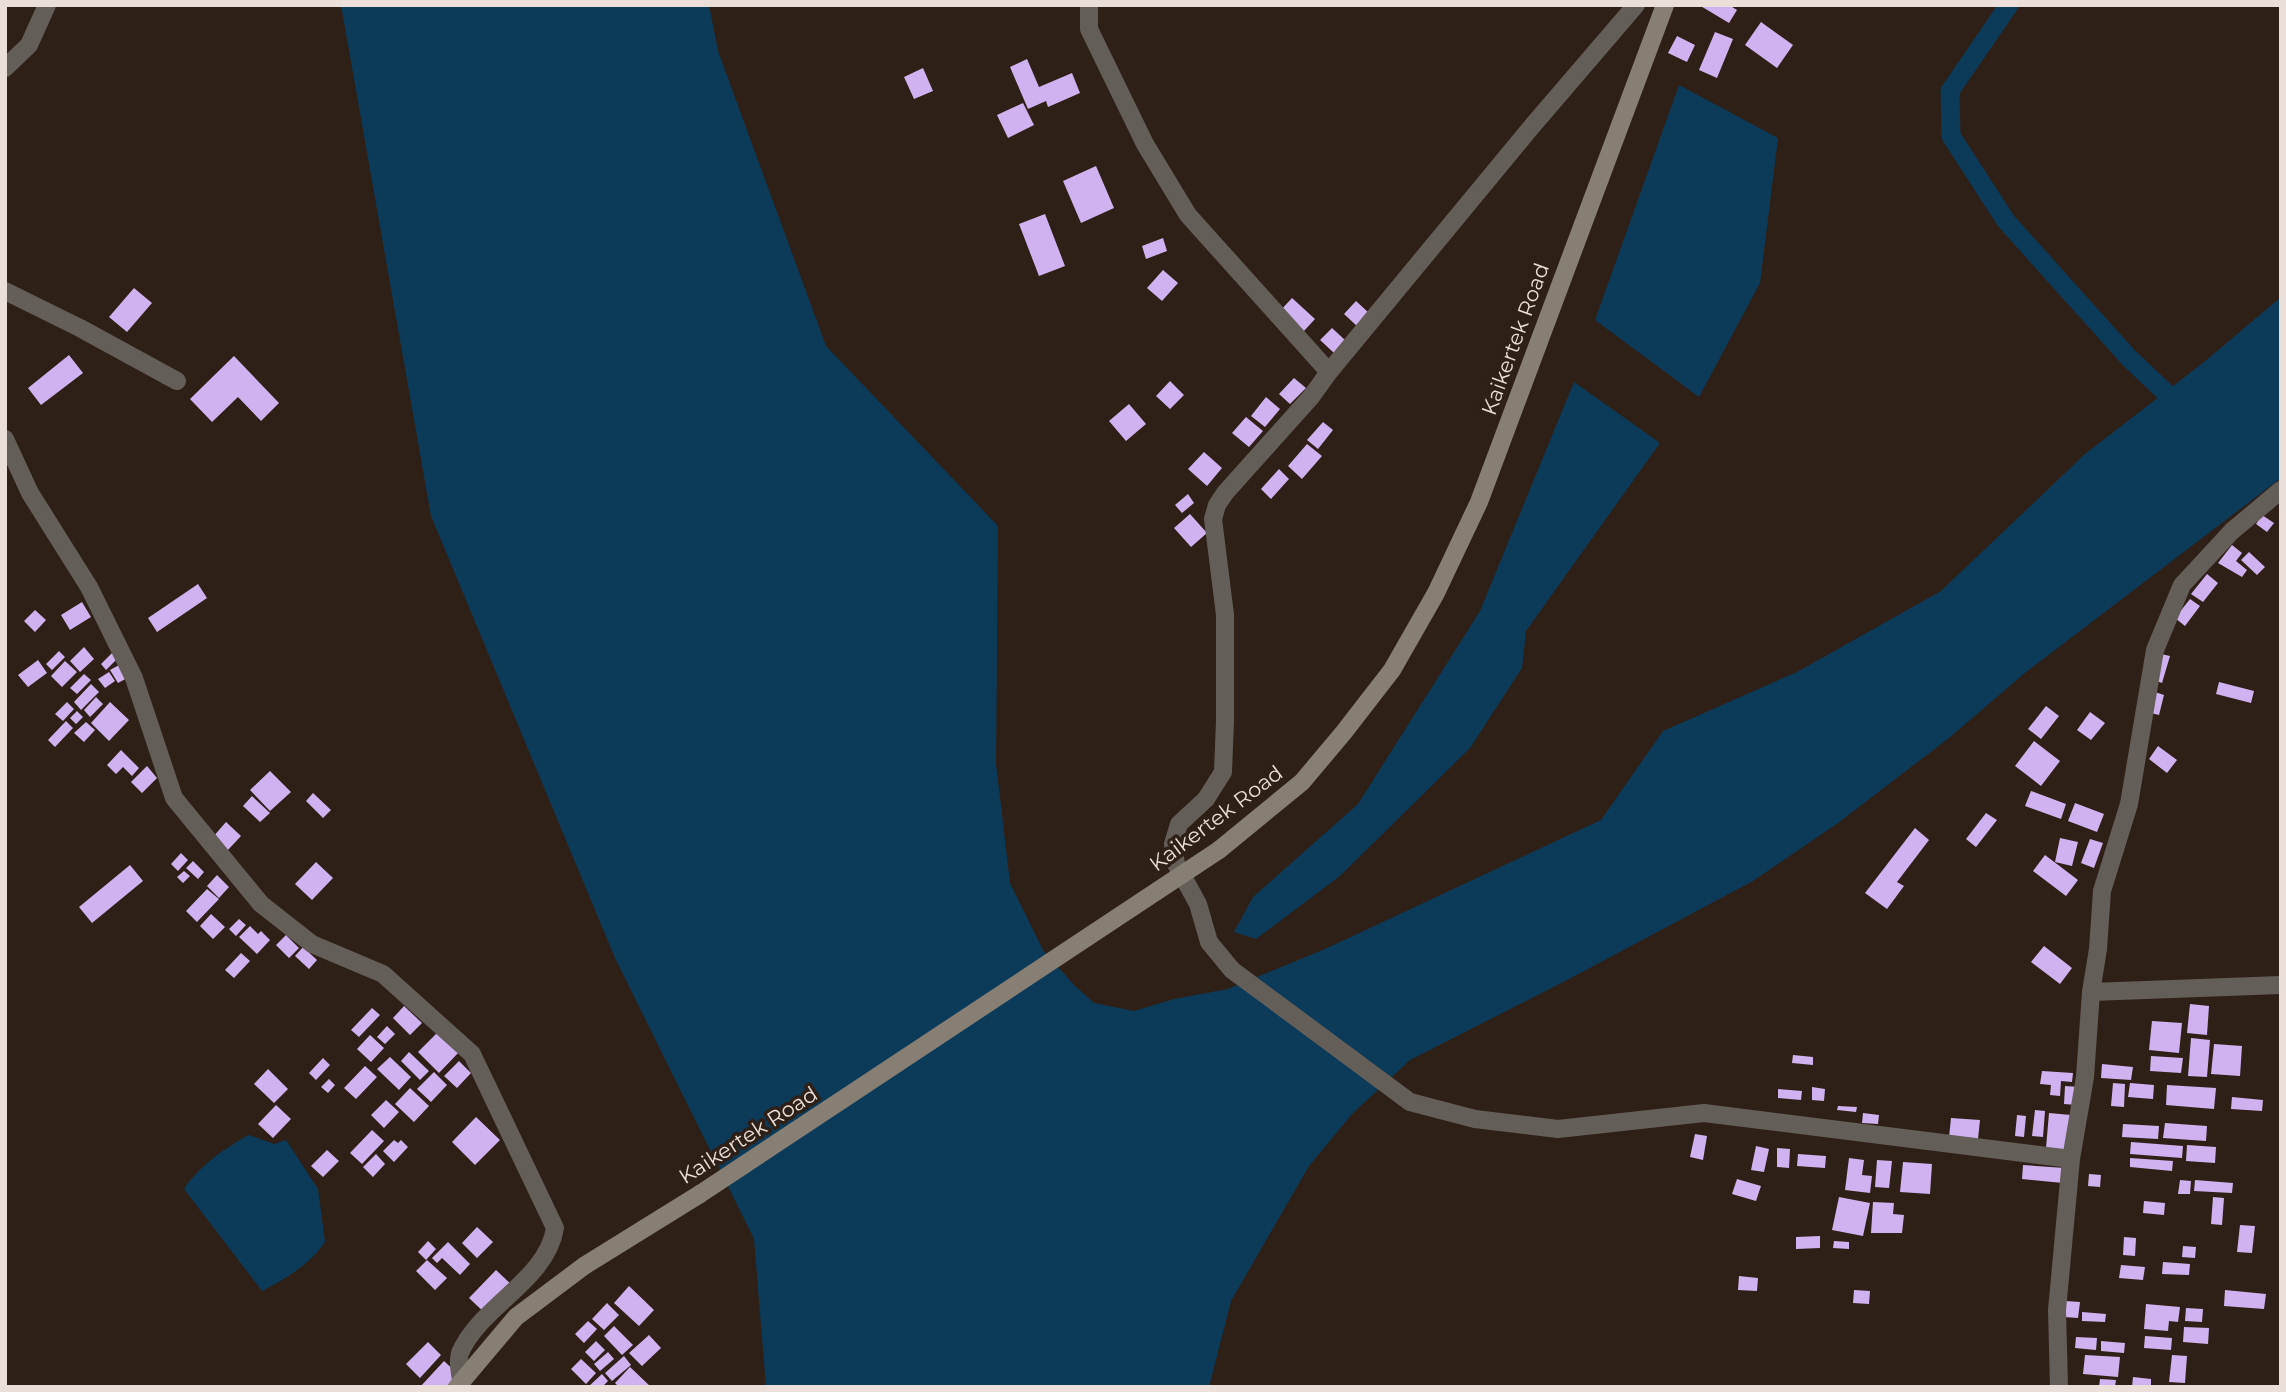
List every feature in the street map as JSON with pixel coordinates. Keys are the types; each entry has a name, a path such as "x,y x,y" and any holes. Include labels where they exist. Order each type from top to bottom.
{"main road":[{"name":"Kaikertek Road","path":"459,1383 516,1317 584,1266 701,1195 1219,850 1302,782 1392,670 1436,593 1479,502 1665,5"}],"street":[{"path":"5,68 29,45 47,5"},
{"path":"1089,5 1088,29 1145,144 1188,215 1329,372"},
{"path":"1636,5 1528,131 1311,397 1217,505 1213,519 1224,615 1226,721 1223,772 1206,799 1179,824 1173,844 1176,864 1198,904 1209,943 1232,970 1410,1102 1475,1119 1558,1129 1704,1113 2071,1159"},
{"path":"5,291 177,381"},
{"path":"5,439 30,494 89,587 134,678 174,797 261,904 312,944 383,974 472,1054 555,1228 547,1254 478,1328 460,1354 459,1383"},
{"path":"2059,1387 2057,1310 2071,1159 2085,1077 2102,891 2129,804 2155,650 2182,585 2232,531 2281,490"},
{"path":"2091,992 2281,985"}],"water":[{"path":"341,5 709,5 718,51 826,346 998,526 996,764 1010,883 1043,950 1094,1003 1134,1011 1174,999 1228,989 1325,949 1601,820 1663,731 1797,672 1941,591 2085,454 2204,362 2281,297 2281,478 2026,672 1949,738 1838,823 1753,881 1410,1060 1352,1114 1309,1166 1231,1301 1209,1387 766,1387 754,1239 615,958 431,516"},
{"path":"1679,85 1778,138 1760,283 1699,397 1595,320"},
{"path":"1574,382 1660,443 1526,631 1522,668 1470,748 1340,876 1256,939 1234,932 1253,897 1358,804 1480,611"},
{"path":"249,1135 274,1144 286,1140 318,1189 325,1242 297,1270 262,1291 184,1189 213,1158"}],"building":[{"path":"1699,5 1729,5 1737,10 1729,23"},
{"path":"1761,22 1793,45 1777,68 1745,45"},
{"path":"1715,32 1733,39 1717,78 1699,70"},
{"path":"1677,36 1695,45 1687,62 1668,53"},
{"path":"1027,59 1039,87 1072,73 1080,93 1048,107 1046,101 1028,109 1010,67"},
{"path":"923,68 933,91 914,99 904,77"},
{"path":"1023,103 1034,125 1008,138 997,115"},
{"path":"1096,166 1114,208 1081,223 1063,181"},
{"path":"1045,214 1065,266 1039,276 1019,224"},
{"path":"1163,238 1167,251 1146,259 1142,246"},
{"path":"1163,270 1178,283 1162,301 1147,288"},
{"path":"134,288 152,303 127,332 109,317"},
{"path":"1292,298 1315,319 1303,332 1280,311"},
{"path":"1356,301 1370,314 1358,327 1344,314"},
{"path":"1332,328 1346,341 1334,353 1320,340"},
{"path":"69,355 83,373 41,405 28,388"},
{"path":"234,356 279,403 261,421 238,397 212,422 190,399"},
{"path":"1294,378 1306,388 1290,404 1279,394"},
{"path":"1170,381 1184,395 1170,409 1156,396"},
{"path":"1266,397 1280,409 1265,427 1251,416"},
{"path":"1129,404 1146,424 1126,441 1109,421"},
{"path":"1246,417 1263,431 1249,447 1232,433"},
{"path":"1323,422 1333,430 1318,449 1307,440"},
{"path":"1307,444 1322,456 1302,479 1288,466"},
{"path":"1204,452 1222,468 1207,486 1188,469"},
{"path":"1279,469 1289,479 1271,499 1261,489"},
{"path":"1188,494 1194,503 1182,513 1175,505"},
{"path":"1190,514 1207,533 1191,547 1174,528"},
{"path":"2262,515 2274,523 2267,532 2256,524"},
{"path":"2232,545 2242,553 2236,561 2247,570 2242,577 2218,563"},
{"path":"2249,552 2265,567 2257,575 2241,560"},
{"path":"2207,574 2218,583 2203,602 2191,594"},
{"path":"198,584 207,598 157,632 148,618"},
{"path":"2190,599 2200,606 2185,626 2175,618"},
{"path":"82,602 91,617 70,630 61,615"},
{"path":"35,610 46,620 35,632 24,621"},
{"path":"84,647 94,659 80,672 70,661"},
{"path":"59,651 65,657 52,670 46,664"},
{"path":"112,653 117,659 106,670 101,664"},
{"path":"2161,654 2170,656 2162,683 2154,680"},
{"path":"38,660 47,673 28,687 18,675"},
{"path":"65,661 77,672 62,687 51,676"},
{"path":"121,664 129,677 118,683 110,670"},
{"path":"109,672 115,681 105,688 98,679"},
{"path":"84,674 91,680 77,694 70,688"},
{"path":"2219,682 2254,691 2251,703 2216,694"},
{"path":"91,684 99,692 81,710 74,702"},
{"path":"2152,691 2164,695 2159,715 2147,712"},
{"path":"96,697 103,704 90,717 84,710"},
{"path":"67,702 74,709 63,721 55,714"},
{"path":"110,702 129,720 109,741 91,723"},
{"path":"2046,706 2059,716 2041,739 2028,729"},
{"path":"77,711 83,717 76,724 70,718"},
{"path":"2090,712 2105,723 2091,740 2077,730"},
{"path":"66,721 73,728 55,747 48,740"},
{"path":"86,722 95,730 84,742 74,733"},
{"path":"2034,741 2060,761 2041,786 2015,766"},
{"path":"2158,746 2177,760 2167,773 2149,759"},
{"path":"121,750 139,768 132,776 123,767 116,774 107,765"},
{"path":"147,766 157,778 142,793 131,782"},
{"path":"270,771 291,792 270,811 250,790"},
{"path":"2031,791 2066,804 2061,819 2025,806"},
{"path":"313,793 331,810 323,818 306,801"},
{"path":"252,796 270,813 260,822 243,806"},
{"path":"2075,803 2104,814 2097,832 2068,821"},
{"path":"1986,813 1997,820 1976,847 1966,839"},
{"path":"226,822 241,836 227,851 213,837"},
{"path":"1915,828 1929,840 1897,882 1904,886 1887,909 1865,893"},
{"path":"2060,838 2078,842 2072,866 2055,862"},
{"path":"2090,839 2103,843 2094,868 2081,863"},
{"path":"181,853 188,860 178,871 171,864"},
{"path":"2045,855 2078,880 2066,896 2033,871"},
{"path":"193,861 204,872 198,879 186,868"},
{"path":"316,862 333,878 312,900 295,884"},
{"path":"130,865 143,881 92,923 79,907"},
{"path":"184,871 190,876 183,883 177,877"},
{"path":"217,875 229,887 219,898 207,886"},
{"path":"207,889 219,899 197,922 186,911"},
{"path":"211,914 225,927 213,939 200,926"},
{"path":"239,919 246,925 236,936 229,929"},
{"path":"250,926 258,934 261,931 270,940 257,954 239,937"},
{"path":"286,935 299,948 289,958 276,945"},
{"path":"2044,946 2072,968 2060,984 2031,962"},
{"path":"303,947 317,960 309,969 295,956"},
{"path":"241,953 250,961 234,978 225,970"},
{"path":"2190,1004 2209,1006 2207,1035 2187,1033"},
{"path":"404,1006 422,1023 410,1035 393,1018"},
{"path":"372,1008 380,1015 359,1037 351,1030"},
{"path":"2152,1021 2182,1023 2179,1053 2149,1050"},
{"path":"387,1026 395,1034 385,1044 377,1037"},
{"path":"438,1032 459,1052 439,1073 418,1052"},
{"path":"370,1035 384,1048 371,1062 357,1049"},
{"path":"2191,1038 2210,1040 2207,1077 2188,1076"},
{"path":"2214,1044 2242,1046 2240,1076 2211,1074"},
{"path":"409,1052 429,1071 420,1080 401,1061"},
{"path":"1793,1055 1813,1057 1813,1065 1792,1063"},
{"path":"2151,1056 2183,1058 2181,1073 2150,1071"},
{"path":"390,1057 411,1077 399,1090 377,1069"},
{"path":"323,1058 330,1065 316,1080 309,1073"},
{"path":"459,1061 471,1073 457,1088 444,1076"},
{"path":"2102,1064 2133,1067 2131,1080 2101,1078"},
{"path":"365,1066 377,1077 356,1099 344,1088"},
{"path":"268,1069 288,1089 274,1103 254,1084"},
{"path":"2042,1071 2073,1073 2072,1082 2061,1081 2060,1096 2050,1095 2051,1085 2040,1084"},
{"path":"434,1072 447,1085 431,1102 417,1089"},
{"path":"329,1079 335,1085 328,1093 321,1087"},
{"path":"2113,1083 2125,1084 2124,1107 2111,1106"},
{"path":"2130,1083 2154,1085 2153,1099 2128,1097"},
{"path":"2167,1085 2216,1088 2214,1109 2166,1105"},
{"path":"2065,1086 2079,1087 2077,1105 2064,1104"},
{"path":"1812,1087 1825,1089 1824,1101 1812,1100"},
{"path":"410,1088 429,1106 414,1122 395,1104"},
{"path":"1778,1089 1802,1091 1801,1100 1778,1098"},
{"path":"2232,1097 2263,1100 2262,1111 2231,1109"},
{"path":"386,1100 399,1112 384,1128 371,1115"},
{"path":"276,1105 291,1119 273,1138 258,1124"},
{"path":"1838,1106 1857,1107 1856,1112 1837,1110"},
{"path":"2035,1110 2045,1111 2043,1137 2032,1136"},
{"path":"1863,1113 1879,1115 1878,1124 1862,1123"},
{"path":"2049,1113 2071,1115 2068,1150 2046,1148"},
{"path":"2017,1115 2026,1116 2024,1137 2015,1136"},
{"path":"476,1117 500,1140 475,1165 452,1142"},
{"path":"1951,1118 1980,1120 1978,1139 1949,1137"},
{"path":"2165,1123 2207,1126 2206,1141 2163,1138"},
{"path":"2123,1124 2159,1126 2158,1139 2122,1137"},
{"path":"372,1130 384,1141 362,1164 350,1153"},
{"path":"1695,1134 1707,1136 1703,1160 1690,1157"},
{"path":"394,1140 398,1143 401,1140 408,1147 394,1162 383,1151"},
{"path":"2131,1142 2183,1146 2182,1158 2130,1154"},
{"path":"2187,1145 2216,1147 2215,1163 2186,1161"},
{"path":"1756,1146 1769,1149 1764,1172 1751,1170"},
{"path":"1777,1148 1790,1149 1789,1168 1777,1167"},
{"path":"327,1150 339,1161 323,1177 311,1166"},
{"path":"376,1154 385,1164 373,1177 363,1167"},
{"path":"1798,1154 1826,1156 1825,1168 1797,1166"},
{"path":"1849,1158 1864,1160 1862,1175 1872,1176 1870,1193 1845,1190"},
{"path":"2130,1158 2173,1161 2172,1171 2130,1167"},
{"path":"1877,1160 1892,1161 1889,1188 1875,1187"},
{"path":"1903,1162 1932,1164 1930,1194 1900,1192"},
{"path":"2023,1165 2065,1168 2063,1183 2022,1179"},
{"path":"2089,1174 2101,1175 2100,1187 2088,1186"},
{"path":"1737,1179 1761,1186 1756,1201 1732,1194"},
{"path":"2180,1180 2191,1181 2190,1194 2178,1194"},
{"path":"2195,1180 2233,1183 2232,1193 2194,1191"},
{"path":"1839,1197 1870,1203 1863,1236 1832,1230"},
{"path":"2213,1197 2224,1198 2222,1225 2211,1224"},
{"path":"2144,1201 2165,1203 2164,1215 2143,1213"},
{"path":"1873,1202 1894,1203 1893,1214 1904,1215 1902,1233 1871,1233"},
{"path":"2240,1225 2255,1226 2252,1253 2237,1252"},
{"path":"477,1227 493,1242 477,1258 462,1243"},
{"path":"1820,1236 1820,1248 1796,1249 1796,1237"},
{"path":"2124,1237 2136,1238 2135,1256 2123,1255"},
{"path":"428,1241 436,1249 426,1260 418,1252"},
{"path":"1834,1241 1849,1242 1849,1249 1833,1248"},
{"path":"448,1242 470,1264 460,1275 442,1258 437,1263 432,1258"},
{"path":"2183,1246 2196,1247 2195,1258 2182,1257"},
{"path":"427,1260 447,1278 435,1290 416,1271"},
{"path":"2163,1262 2190,1264 2189,1275 2162,1274"},
{"path":"2121,1265 2145,1267 2143,1280 2119,1278"},
{"path":"496,1270 513,1286 486,1314 469,1298"},
{"path":"1739,1276 1758,1278 1757,1291 1738,1290"},
{"path":"629,1286 654,1310 639,1326 614,1303"},
{"path":"1854,1290 1870,1291 1869,1304 1853,1303"},
{"path":"2225,1290 2266,1294 2264,1309 2224,1306"},
{"path":"2065,1301 2080,1302 2078,1318 2064,1317"},
{"path":"607,1303 619,1315 604,1330 592,1319"},
{"path":"2146,1304 2180,1307 2178,1322 2169,1321 2168,1331 2144,1329"},
{"path":"2186,1308 2203,1309 2202,1322 2185,1321"},
{"path":"2082,1312 2106,1314 2105,1322 2082,1321"},
{"path":"588,1321 597,1329 584,1343 575,1334"},
{"path":"614,1326 633,1345 622,1355 604,1336"},
{"path":"2184,1327 2209,1328 2208,1344 2183,1342"},
{"path":"649,1335 661,1348 642,1366 629,1353"},
{"path":"2145,1336 2172,1338 2171,1350 2144,1348"},
{"path":"2076,1337 2097,1338 2096,1350 2075,1348"},
{"path":"596,1341 605,1350 594,1361 585,1352"},
{"path":"2101,1341 2125,1343 2124,1353 2101,1351"},
{"path":"428,1342 441,1355 420,1378 406,1364"},
{"path":"608,1352 614,1359 600,1371 594,1364"},
{"path":"2085,1355 2120,1357 2118,1377 2083,1374"},
{"path":"2172,1355 2187,1356 2185,1383 2169,1382"},
{"path":"624,1356 631,1365 612,1381 605,1373"},
{"path":"581,1359 596,1373 586,1384 571,1369"},
{"path":"444,1361 458,1374 446,1387 420,1387"},
{"path":"630,1367 651,1387 619,1387 615,1383"},
{"path":"602,1374 608,1381 602,1387 588,1387"},
{"path":"2133,1377 2151,1379 2151,1387 2132,1387"},
{"path":"2100,1379 2116,1380 2115,1387 2099,1387"}],"waterway":[{"path":"2009,5 1950,91 1951,136 2006,221 2129,358 2184,410"}]}
